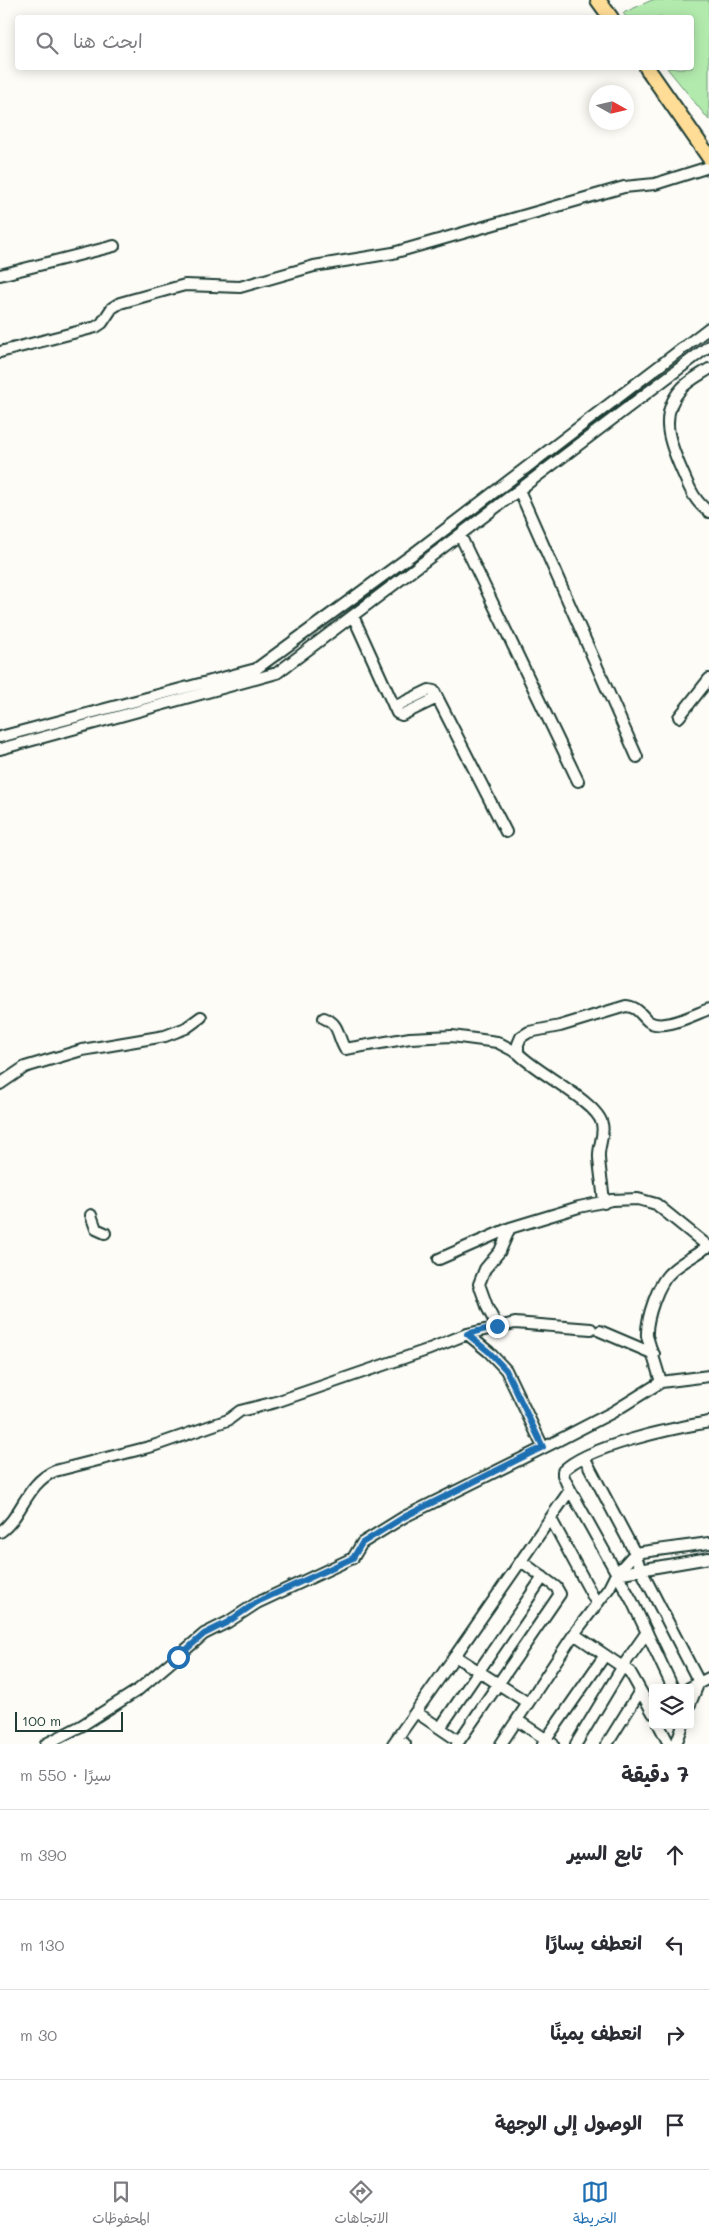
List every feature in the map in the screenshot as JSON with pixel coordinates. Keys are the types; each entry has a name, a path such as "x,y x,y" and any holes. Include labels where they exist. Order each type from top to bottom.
{"main road":[{"path":"602,1 609,15"},
{"path":"648,70 708,153"}],"street":[{"path":"0,352 96,327 102,323 112,308 120,303 170,288 186,285 240,287 314,266 393,253 624,187 655,184 709,167"},
{"path":"0,275 114,246"},
{"path":"0,737 256,669 409,556 709,328"},
{"path":"0,749 278,673 709,346"},
{"path":"709,369 681,389 668,418 667,430 671,447 694,498 709,512"},
{"path":"520,490 636,757"},
{"path":"460,535 578,781"},
{"path":"353,616 397,713 402,715 437,698 506,832"},
{"path":"679,717 709,679"},
{"path":"518,1053 518,1044 521,1037 529,1032 560,1026 626,1006 636,1009 650,1023 661,1024 675,1022 709,1009"},
{"path":"0,1084 25,1067 82,1050 165,1036 186,1028 201,1017"},
{"path":"324,1018 332,1021 336,1026 345,1049 410,1038 452,1036 497,1042 518,1053 526,1062 584,1103 601,1118 603,1131 599,1158 604,1203"},
{"path":"439,1260 510,1228 559,1212 612,1200 649,1200 699,1237 709,1247 672,1270 662,1284 654,1303 647,1328 662,1382"},
{"path":"90,1215 96,1229 105,1233"},
{"path":"497,1326 488,1309 479,1284 485,1269 500,1251 510,1228"},
{"path":"0,1532 9,1524 31,1491 55,1471 153,1446 228,1420 240,1411 276,1402 427,1350 467,1334 497,1326 515,1324 595,1330 654,1354"},
{"path":"467,1334 489,1352 506,1370 543,1447"},
{"path":"46,1744 80,1726 138,1690 204,1634 228,1622 257,1602 353,1558 362,1543 404,1517 613,1412 662,1382 709,1376"},
{"path":"671,1684 647,1632 570,1490 563,1471 584,1457 665,1430 709,1422"},
{"path":"584,1457 635,1553 640,1568 704,1680 694,1697"},
{"path":"398,1742 416,1712 570,1490"},
{"path":"551,1519 597,1604"},
{"path":"501,1744 616,1574 635,1553 709,1543"},
{"path":"616,1574 640,1568 709,1558"},
{"path":"416,1712 458,1742 499,1684 560,1594 559,1590 521,1561"},
{"path":"440,1728 543,1577"},
{"path":"576,1744 647,1632"},
{"path":"574,1634 624,1666 630,1672 649,1707"},
{"path":"517,1720 548,1742 605,1655"},
{"path":"455,1656 528,1703"},
{"path":"607,1744 640,1692"},
{"path":"661,1729 669,1744"},
{"path":"676,1744 682,1729"}],"green space":[{"path":"652,0 709,0 709,120 669,70 694,70 694,15 624,15 623,13"}],"route":[{"path":"178,1657 204,1634 228,1622 257,1602 353,1558 362,1543 404,1517 543,1447 506,1370 489,1352 467,1334 497,1326"}]}
